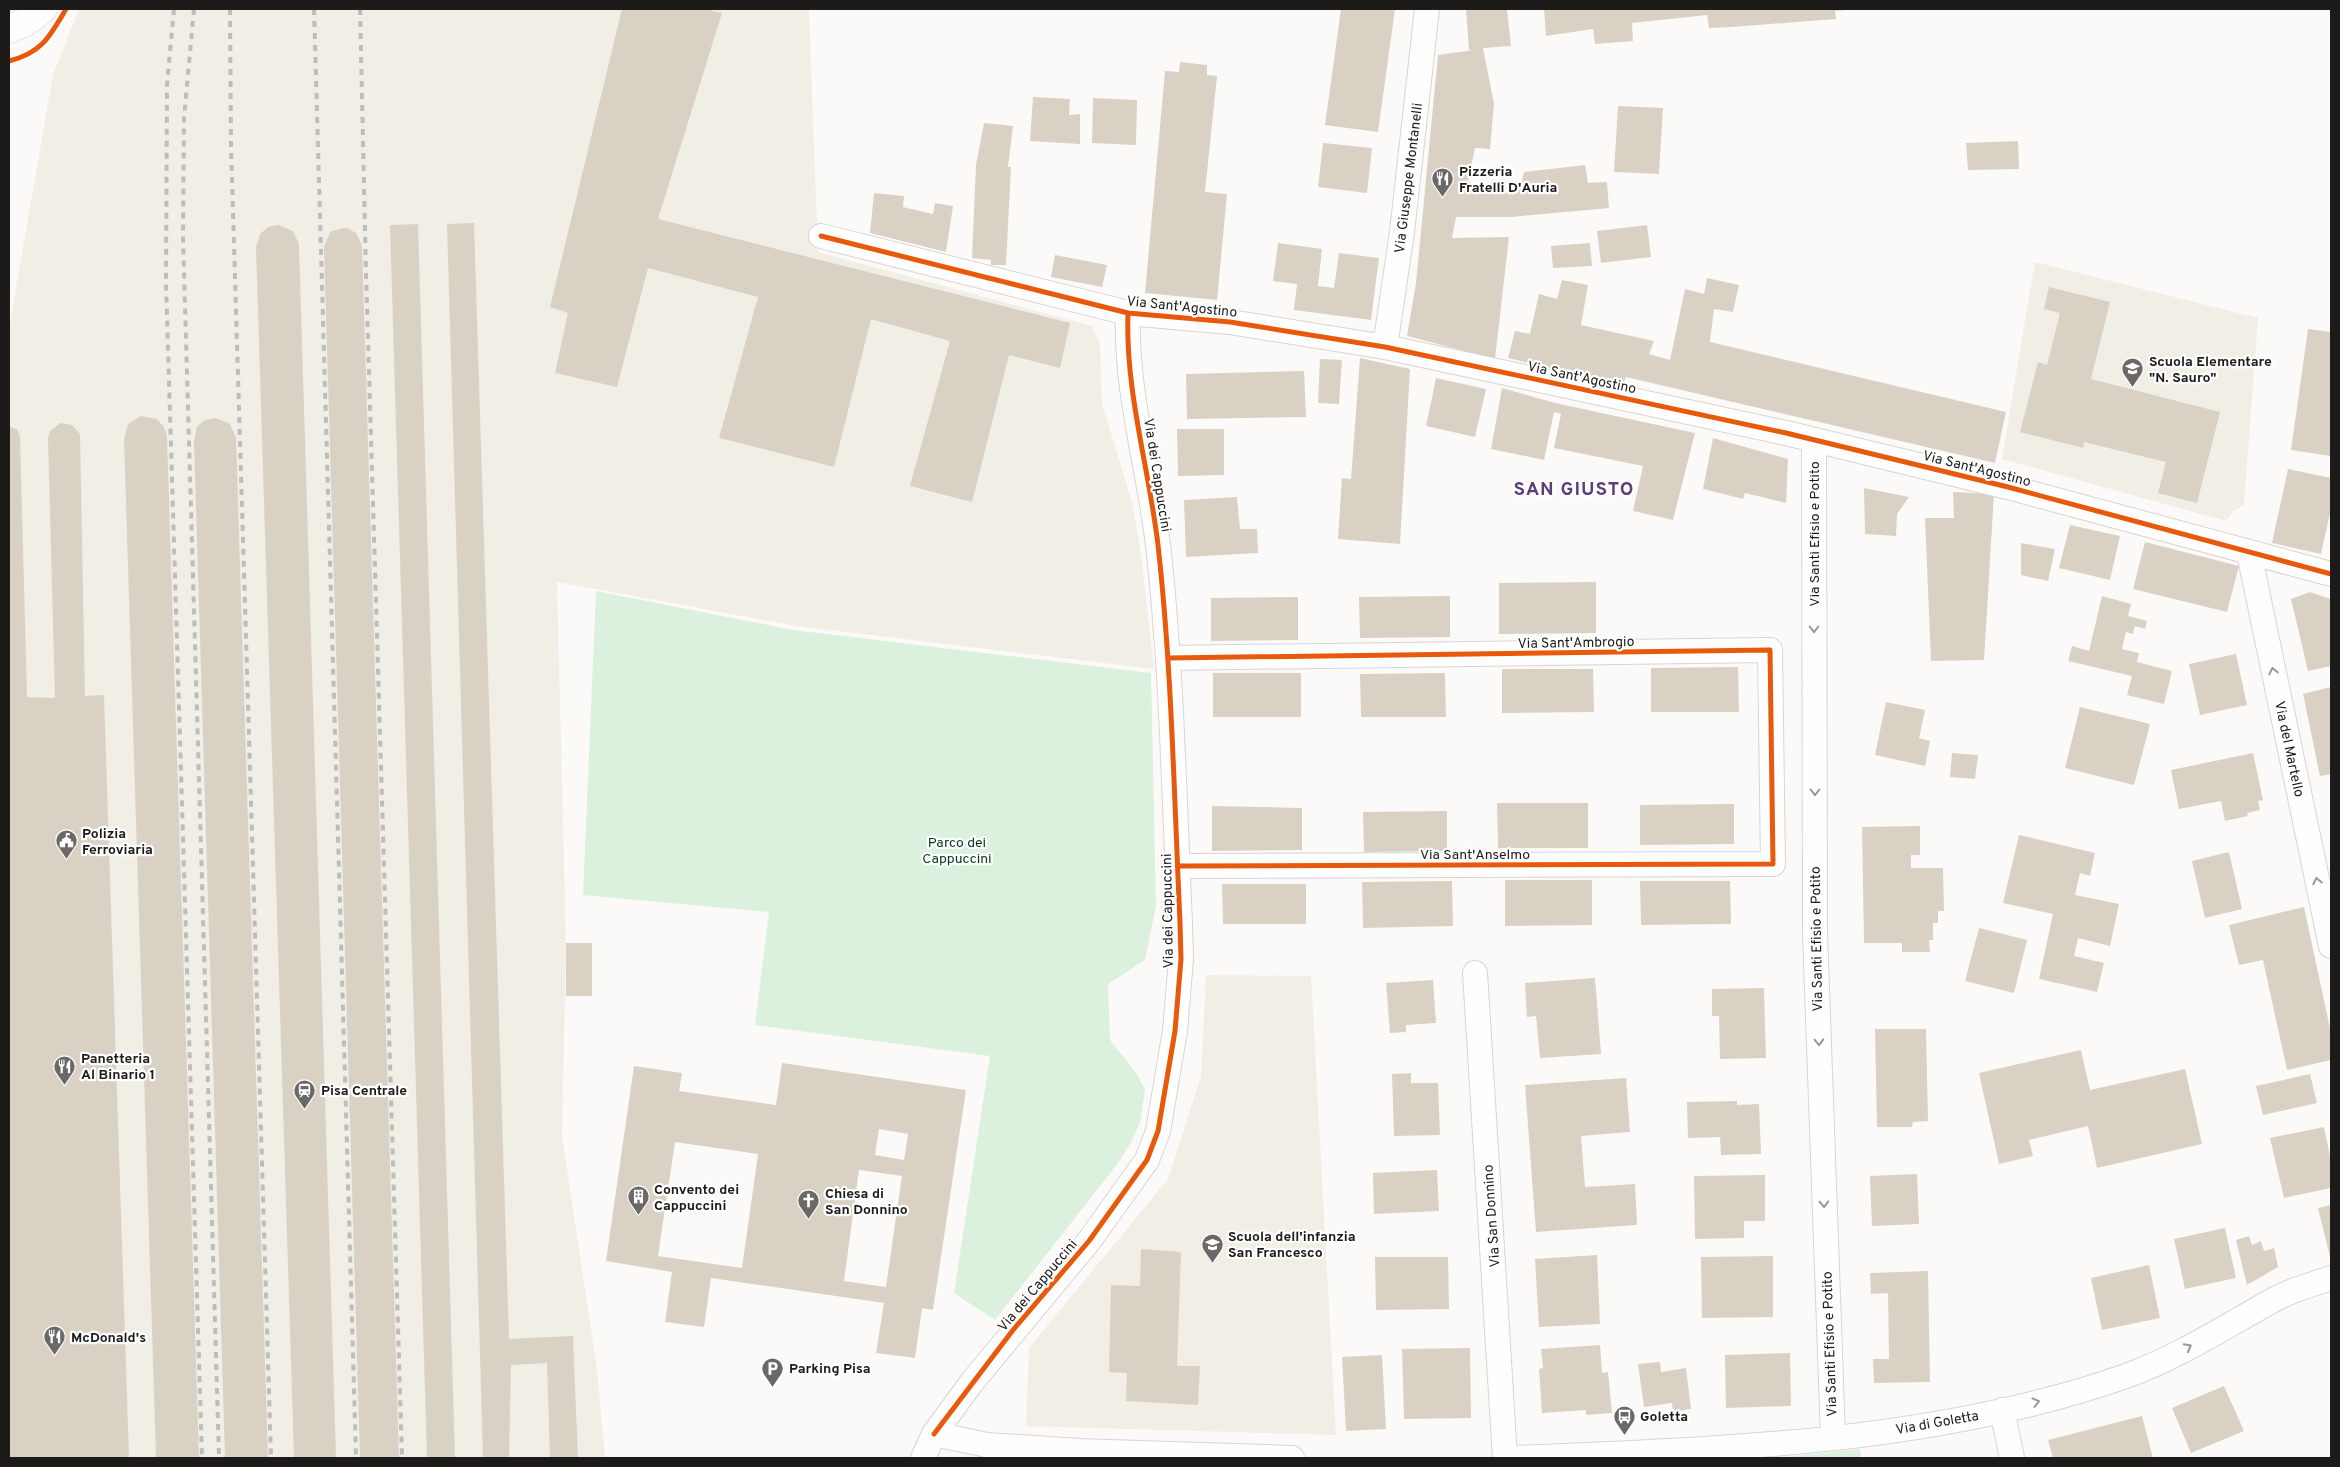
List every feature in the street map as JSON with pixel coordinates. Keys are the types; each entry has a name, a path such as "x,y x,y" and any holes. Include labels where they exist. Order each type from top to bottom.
{"street":[{"path":"9,29 26,22 43,9"},
{"name":"Via Giuseppe Montanelli","path":"1385,347 1402,232 1427,9"},
{"name":"Via Sant'Agostino","path":"821,236 1128,313 1230,322 1385,347 1584,388 1814,440 2008,487 2331,574"},
{"name":"Via dei Cappuccini","path":"923,1458 934,1434 1013,1330 1089,1241 1135,1180 1154,1146 1176,1022 1181,959 1168,658 1152,503 1131,382 1128,313"},
{"name":"Via Santi Efisio e Potito","path":"1814,440 1815,933 1833,1438"},
{"name":"Via del Martello","path":"2249,553 2331,946"},
{"name":"Via Sant'Ambrogio","path":"1168,658 1770,650 1773,864"},
{"name":"Via Sant'Anselmo","path":"1178,866 1773,864"},
{"name":"Via San Donnino","path":"1475,973 1505,1458"},
{"name":"Via di Goletta","path":"1517,1458 1691,1450 1833,1438 1917,1426 2002,1410 2090,1388 2158,1363 2277,1298 2331,1278"},
{"path":"2002,1410 2012,1458"},
{"path":"934,1434 988,1445 1292,1458"}],"shaded area":[{"path":"79,9 809,9 818,252 1092,326 1100,344 1102,404 1132,502 1141,554 1154,669 796,626 557,582 566,943 562,1136 597,1369 605,1458 101,1458 86,922 77,793 9,795 9,328 53,75"},
{"name":"Scuola Elementare \"N. Sauro\"","path":"2035,262 2258,318 2244,505 2233,511 2226,521 2002,459"},
{"name":"Scuola dell'infanzia San Francesco","path":"1206,975 1311,976 1336,1435 1026,1426 1029,1348 1168,1179 1201,1076"}],"green space":[{"name":"Parco dei Cappuccini","path":"596,591 793,630 1151,673 1156,906 1145,960 1108,984 1110,1040 1137,1074 1145,1090 1140,1123 1118,1163 995,1320 954,1293 990,1056 755,1025 769,912 583,895"},
{"path":"1860,1449 1861,1458 1778,1458"}],"building":[{"path":"622,9 704,9 722,13 658,219 1070,323 1060,368 1009,355 972,502 910,486 950,341 871,319 834,467 719,438 758,297 648,268 617,387 555,373 568,313 550,307"},
{"path":"1341,9 1395,9 1378,132 1325,125"},
{"path":"1466,9 1507,9 1511,46 1483,48 1494,104 1490,149 1475,148 1468,181 1477,189 1508,193 1507,182 1522,181 1524,172 1585,165 1588,183 1607,182 1609,208 1511,217 1456,217 1452,238 1509,237 1495,359 1407,336 1416,283 1438,55 1474,50 1469,50"},
{"path":"1544,9 1847,10 1835,11 1836,19 1731,27 1709,28 1707,15 1632,23 1633,41 1595,44 1593,29 1546,36"},
{"path":"1180,62 1207,65 1207,75 1217,76 1205,192 1227,194 1217,300 1145,293 1165,71 1179,72"},
{"path":"1033,97 1070,99 1069,115 1080,114 1080,144 1030,141"},
{"path":"1093,98 1137,100 1136,145 1092,143"},
{"path":"1618,106 1663,108 1659,174 1614,172"},
{"path":"984,123 1013,126 1008,167 1011,167 1006,265 991,265 991,260 972,258 976,165"},
{"path":"2018,141 2019,169 1968,170 1966,143"},
{"path":"1323,143 1372,148 1367,193 1318,187"},
{"path":"874,193 904,196 903,207 933,214 935,203 953,206 946,252 870,233"},
{"path":"474,223 509,1339 573,1336 578,1458 550,1458 547,1363 511,1365 509,1458 483,1458 447,224"},
{"path":"418,224 455,1458 427,1458 390,225"},
{"path":"278,225 293,231 299,244 336,1458 294,1458 256,247 260,234 268,227"},
{"path":"1647,225 1651,257 1601,263 1597,231"},
{"path":"347,228 356,233 362,245 399,1458 360,1458 324,247 330,232"},
{"path":"1278,243 1322,249 1318,286 1334,288 1339,253 1379,258 1371,320 1294,310 1297,284 1273,281"},
{"path":"1590,243 1592,266 1553,268 1551,246"},
{"path":"1055,255 1107,265 1102,287 1051,277"},
{"path":"1707,278 1739,285 1733,312 1714,309 1710,342 2006,412 1995,463 1626,377 1623,385 1508,358 1515,331 1530,334 1539,294 1557,299 1562,280 1588,285 1581,325 1654,341 1649,354 1670,360 1685,289 1704,294"},
{"path":"2049,287 2110,302 2091,379 2220,412 2197,503 2158,493 2166,462 2084,442 2083,448 2020,432 2038,362 2047,365 2060,313 2044,309"},
{"path":"2308,329 2331,332 2331,456 2291,450"},
{"path":"1360,358 1410,369 1400,544 1338,539 1342,478 1351,479"},
{"path":"1320,359 1342,360 1339,404 1318,403"},
{"path":"1304,371 1306,417 1187,419 1186,374"},
{"path":"1436,378 1486,389 1475,437 1426,426"},
{"path":"1502,388 1555,403 1695,433 1673,520 1633,511 1643,466 1554,448 1561,414 1554,412 1544,460 1491,449"},
{"path":"141,416 157,419 164,427 167,436 199,1458 156,1458 124,439 128,424"},
{"path":"216,418 230,424 236,438 268,1458 225,1458 194,441 197,427 205,420"},
{"path":"60,423 72,425 80,434 85,696 104,695 129,1458 9,1458 9,427 17,429 20,436 27,697 55,698 48,438 50,431"},
{"path":"1177,429 1224,429 1224,475 1178,476"},
{"path":"1713,438 1788,459 1786,503 1745,493 1743,499 1703,489"},
{"path":"2288,469 2331,478 2331,509 2321,554 2272,543"},
{"path":"1864,488 1909,497 1897,514 1896,536 1865,534"},
{"path":"1953,492 1994,494 1984,660 1931,661 1925,518 1954,518"},
{"path":"1237,497 1240,529 1257,529 1258,553 1186,557 1184,500"},
{"path":"2070,525 2120,536 2110,580 2059,568"},
{"path":"2145,542 2239,566 2227,612 2133,589"},
{"path":"2021,543 2055,549 2048,581 2021,575"},
{"path":"1596,582 1596,633 1499,634 1499,583"},
{"path":"2310,592 2331,599 2331,666 2308,671 2291,599"},
{"path":"1450,596 1450,637 1360,638 1359,597"},
{"path":"2102,596 2131,604 2128,616 2147,621 2145,629 2135,626 2133,634 2126,632 2122,649 2139,653 2137,662 2172,671 2164,704 2127,695 2132,676 2068,661 2072,646 2089,651"},
{"path":"1298,597 1298,640 1211,641 1211,598"},
{"path":"2236,654 2247,705 2200,715 2189,664"},
{"path":"1738,667 1739,712 1651,712 1651,668"},
{"path":"1502,669 1593,669 1594,712 1502,713"},
{"path":"1213,673 1301,673 1301,717 1213,717"},
{"path":"1445,673 1446,717 1361,717 1360,674"},
{"path":"2331,687 2331,774 2320,776 2303,694"},
{"path":"1886,702 1925,710 1919,738 1930,741 1925,766 1875,755"},
{"path":"2080,707 2150,724 2134,785 2065,768"},
{"path":"1952,753 1978,755 1975,779 1950,777"},
{"path":"2253,753 2263,800 2258,801 2260,810 2247,813 2248,816 2225,821 2221,801 2179,809 2171,770"},
{"path":"1497,803 1588,803 1588,848 1498,848"},
{"path":"1734,804 1734,844 1640,845 1640,805"},
{"path":"1212,806 1302,808 1302,850 1212,851"},
{"path":"1447,811 1447,851 1364,852 1363,812"},
{"path":"1920,826 1920,855 1911,855 1911,868 1943,868 1944,911 1938,911 1938,923 1933,923 1933,940 1929,940 1930,952 1902,952 1902,943 1864,943 1862,827"},
{"path":"2019,835 2095,853 2090,876 2080,873 2075,895 2119,904 2110,946 2078,938 2074,956 2104,963 2097,992 2039,979 2053,914 2003,903"},
{"path":"2229,852 2242,909 2205,918 2192,861"},
{"path":"1505,880 1592,880 1592,925 1505,926"},
{"path":"1452,881 1453,926 1363,928 1362,882"},
{"path":"1640,881 1730,881 1731,924 1641,925"},
{"path":"1222,884 1306,884 1306,924 1223,924"},
{"path":"2304,907 2331,1033 2331,1060 2287,1070 2263,960 2239,965 2229,925"},
{"path":"1979,928 2027,940 2014,993 1965,981"},
{"path":"566,943 592,943 592,996 566,996"},
{"path":"1595,978 1601,1054 1540,1058 1536,1016 1527,1017 1525,983"},
{"path":"1433,980 1436,1023 1406,1025 1406,1032 1390,1033 1386,983"},
{"path":"1764,988 1766,1058 1720,1059 1719,1016 1712,1016 1712,989"},
{"path":"1875,1029 1926,1029 1928,1121 1913,1122 1912,1127 1877,1127"},
{"path":"2081,1050 2090,1090 2185,1069 2202,1144 2097,1168 2088,1126 2029,1140 2033,1156 1999,1164 1979,1073"},
{"name":"Convento dei Cappuccini","path":"782,1063 966,1090 933,1310 922,1308 915,1358 876,1353 884,1303 711,1278 704,1327 665,1322 672,1272 606,1261 634,1066 682,1073 679,1091 776,1105","holes":["879,1129 908,1134 904,1160 875,1155","675,1142 758,1154 742,1268 658,1256","859,1170 902,1176 886,1287 844,1281"]},
{"path":"1411,1073 1411,1083 1438,1083 1440,1135 1394,1136 1392,1074"},
{"path":"2310,1074 2317,1103 2263,1115 2256,1086"},
{"path":"1626,1078 1630,1132 1581,1136 1585,1187 1635,1184 1637,1225 1536,1232 1525,1085"},
{"path":"1737,1101 1737,1105 1759,1104 1761,1154 1721,1155 1720,1137 1688,1138 1687,1102"},
{"path":"2324,1127 2331,1161 2331,1188 2284,1198 2270,1138"},
{"path":"1437,1170 1439,1211 1374,1214 1373,1173"},
{"path":"1917,1174 1919,1224 1872,1226 1870,1176"},
{"path":"1765,1175 1765,1221 1744,1221 1744,1238 1695,1239 1694,1176"},
{"path":"2331,1205 2331,1256 2330,1257 2318,1208"},
{"path":"2225,1228 2236,1278 2185,1289 2174,1239"},
{"path":"2249,1236 2252,1245 2261,1241 2264,1251 2274,1248 2278,1267 2247,1285 2236,1240"},
{"path":"1141,1249 1181,1252 1177,1366 1200,1366 1198,1405 1126,1401 1127,1373 1109,1372 1111,1285 1140,1286"},
{"path":"1597,1255 1600,1324 1539,1327 1535,1259"},
{"path":"1773,1256 1773,1317 1702,1318 1701,1257"},
{"path":"1375,1257 1448,1257 1449,1309 1376,1310"},
{"path":"2149,1265 2160,1318 2102,1330 2091,1278"},
{"path":"1928,1271 1930,1382 1874,1383 1873,1359 1889,1359 1888,1293 1871,1294 1870,1273"},
{"path":"1600,1345 1602,1373 1608,1372 1612,1413 1586,1415 1586,1410 1542,1413 1539,1369 1543,1368 1541,1349"},
{"path":"1470,1348 1471,1418 1404,1419 1402,1349"},
{"path":"1790,1353 1791,1406 1726,1408 1725,1355"},
{"path":"1382,1355 1386,1429 1346,1431 1342,1357"},
{"path":"1660,1362 1661,1372 1686,1368 1691,1409 1673,1412 1672,1403 1644,1407 1638,1364"},
{"path":"2224,1386 2244,1431 2191,1453 2172,1408"},
{"path":"2142,1416 2153,1458 2053,1458 2048,1440"}],"railway":[{"path":"174,9 167,84 166,283 202,1458"},
{"path":"194,9 184,118 183,238 219,1458"},
{"path":"230,9 231,146 271,1458"},
{"path":"314,9 356,1458"},
{"path":"360,9 366,273 402,1458"}],"cycle path":[{"path":"9,61 30,53 44,42 66,9"},
{"path":"821,236 1128,313 1230,322 1385,347 1786,433 2008,487 2331,574"},
{"path":"934,1434 1013,1330 1089,1241 1147,1160 1158,1131 1175,1031 1181,959 1180,922 1170,686 1163,592 1154,516 1138,429 1130,371 1128,313"},
{"path":"1168,658 1770,650 1773,864 1178,866"}],"place":[{"name":"Pizzeria Fratelli D'Auria","path":"1443,198"},
{"name":"Scuola Elementare \"N. Sauro\"","path":"2133,388"},
{"name":"Polizia Ferroviaria","path":"66,860"},
{"name":"Panetteria Al Binario 1","path":"65,1085"},
{"name":"Pisa Centrale","path":"305,1109"},
{"name":"Convento dei Cappuccini","path":"638,1216"},
{"name":"Chiesa di San Donnino","path":"809,1220"},
{"name":"Scuola dell'infanzia San Francesco","path":"1212,1263"},
{"name":"McDonald's","path":"55,1356"},
{"name":"Parking Pisa","path":"773,1387"},
{"name":"Goletta","path":"1624,1435"}],"district":[{"name":"SAN GIUSTO","path":"1574,488"}]}
